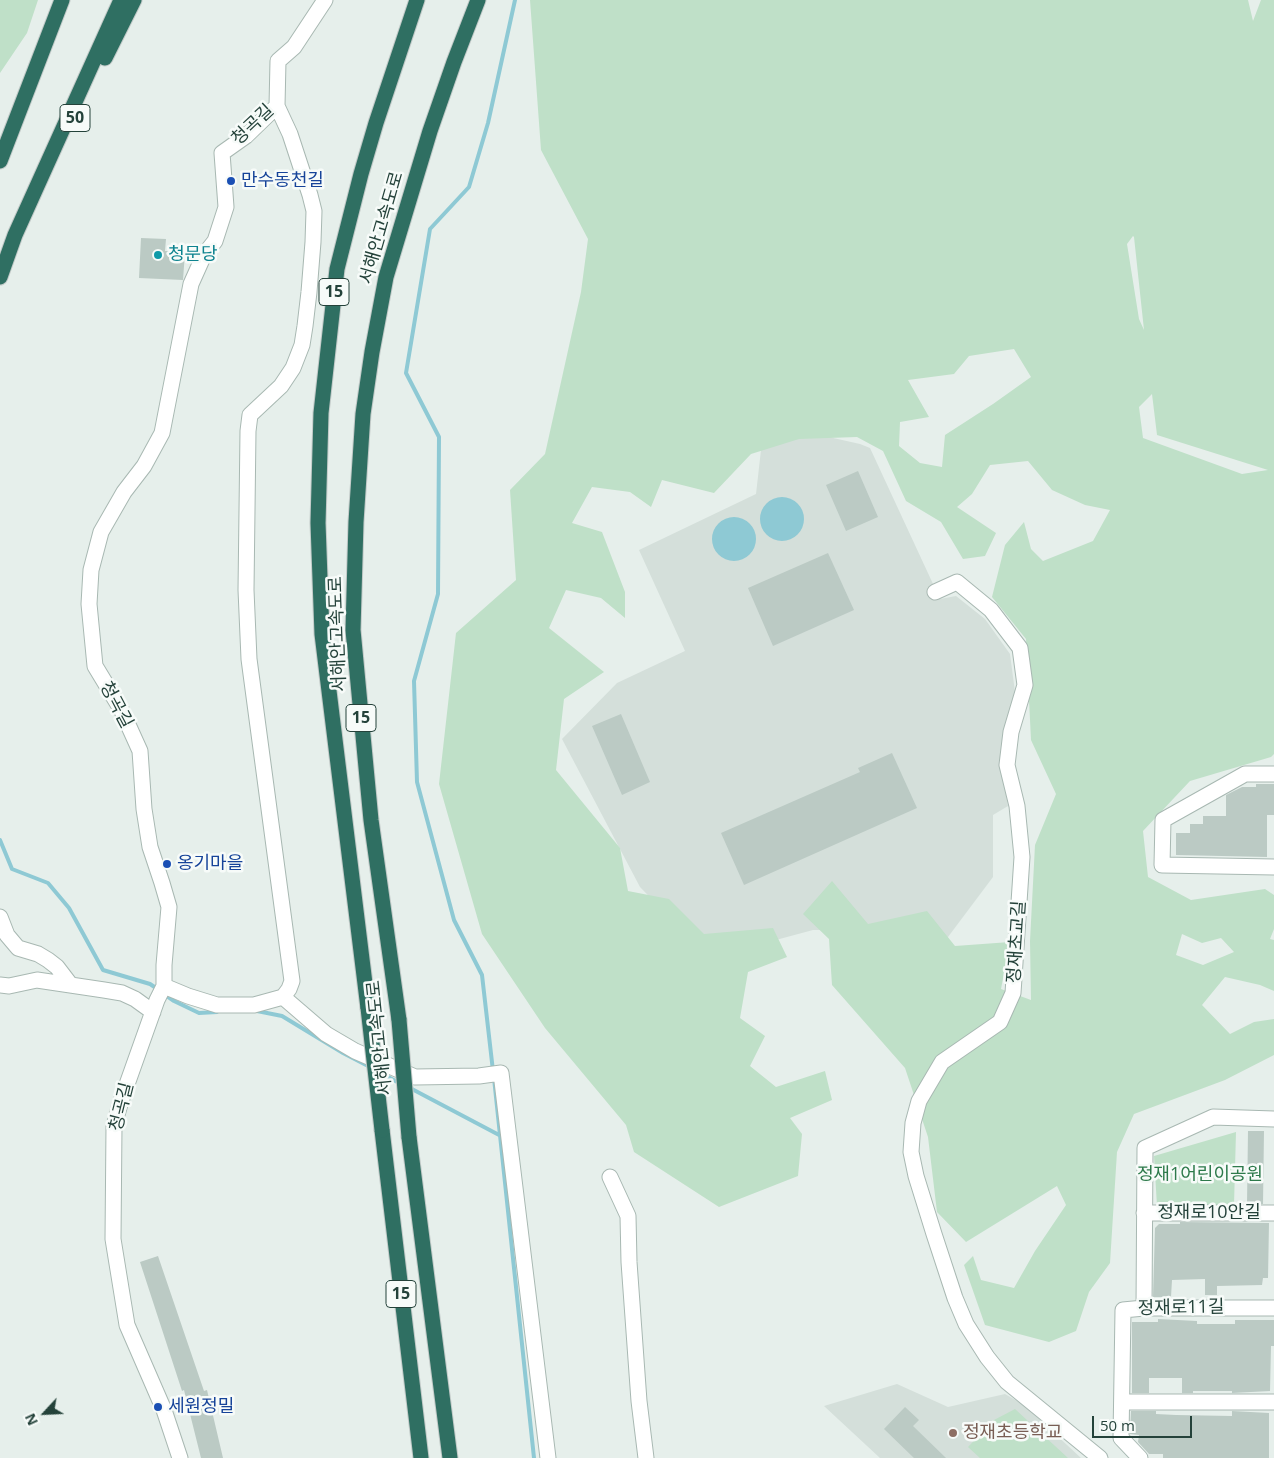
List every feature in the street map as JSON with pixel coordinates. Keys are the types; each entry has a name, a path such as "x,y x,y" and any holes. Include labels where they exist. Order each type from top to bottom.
{"highway":[{"path":"0,161 62,0"},
{"name":"50","path":"0,277 15,235 121,0"},
{"name":"50","path":"15,235 134,0"},
{"name":"서해안고속도로","path":"417,0 376,123 337,269 320,413 318,523 322,634 421,1458"},
{"name":"서해안고속도로","path":"450,1458 409,1137 399,1020 371,820 353,630 356,522 363,414 386,277 430,131 478,0"}],"street":[{"name":"청곡길","path":"180,1458 164,1410 127,1325 113,1239 114,1126 157,1000 164,986 169,907 150,847 144,809 140,751 121,710 95,666 89,604 91,570 101,532 124,492 144,466 162,432 191,284 204,255 215,241 226,207 222,153 246,136 277,106 278,61 294,47 325,0"},
{"path":"164,986 217,1005 254,1005 283,997 292,981 249,659 246,590 248,431 250,415 281,386 293,368 302,345 309,292 314,211 290,134 277,106"},
{"name":"정재초교길","path":"935,592 957,582 992,610 1020,648 1025,685 1011,732 1008,765 1017,806 1022,857 1013,993 1000,1022 942,1062 919,1101 913,1123 911,1152 916,1176 955,1298 966,1324 1007,1382 1100,1458"},
{"path":"1274,774 1245,774 1163,820 1162,865 1274,867"},
{"path":"0,917 7,935 18,948 38,954 48,960 57,967 70,984"},
{"path":"0,986 9,986 31,980 70,984 122,994 134,999 153,1012"},
{"path":"283,997 326,1034 355,1051 415,1077 479,1076 501,1073 548,1458"},
{"path":"1144,1308 1145,1148 1213,1117 1274,1119"},
{"path":"610,1177 628,1216 629,1262 637,1381 646,1458"},
{"name":"정재로10안길","path":"1144,1213 1274,1213"},
{"name":"정재로11길","path":"1140,1458 1121,1438 1123,1310 1144,1308 1274,1308"},
{"path":"1122,1402 1274,1402"}],"shaded area":[{"path":"811,433 870,448 940,599 956,596 985,619 1010,654 1015,692 1000,757 1008,806 993,815 993,877 939,949 848,930 813,930 761,944 684,932 640,887 562,739 617,683 685,651 639,550 756,494 761,450"},
{"name":"정재초등학교","path":"897,1384 948,1407 1005,1394 1024,1405 1081,1458 880,1458 824,1406"}],"green space":[{"path":"0,0 38,0 27,33 0,73"},
{"path":"530,0 1248,0 1253,21 1261,0 1274,0 1274,754 1271,757 1190,781 1143,831 1148,877 1191,900 1265,889 1274,895 1274,929 1270,939 1274,940 1274,991 1260,985 1225,977 1202,1005 1230,1034 1254,1022 1274,1019 1274,1055 1225,1080 1134,1114 1117,1152 1110,1263 1089,1292 1076,1331 1049,1342 985,1325 964,1265 973,1256 981,1280 1014,1288 1035,1251 1066,1205 1057,1186 966,1242 937,1212 928,1137 905,1068 832,985 829,939 803,914 832,881 868,924 927,911 955,946 1010,942 1001,989 1031,1000 1030,941 1035,845 1056,794 1031,740 1026,639 992,597 1005,545 1024,522 1031,549 1043,561 1093,541 1110,510 1085,505 1052,490 1028,461 990,465 972,494 957,507 996,533 985,556 963,559 941,522 906,501 883,451 857,437 799,439 751,454 714,493 662,480 651,507 630,492 592,487 572,523 602,532 625,592 625,618 601,598 566,590 549,628 604,672 564,699 556,770 620,848 628,891 669,899 704,934 773,928 787,957 748,972 740,1018 765,1036 750,1066 776,1087 825,1071 832,1100 790,1118 802,1134 798,1176 719,1207 634,1152 626,1125 545,1028 482,934 439,784 456,633 516,580 510,490 545,454 581,292 588,239 541,150","holes":["1133,236 1144,330 1139,319 1127,244","1014,349 1031,377 945,435 942,467 920,463 899,446 900,422 929,417 908,380 954,374 969,356","1152,394 1157,435 1268,470 1242,474 1143,438 1139,407","1182,934 1202,943 1221,938 1234,952 1203,965 1176,955"]},
{"name":"정재1어린이공원","path":"1236,1132 1234,1205 1157,1206 1154,1156"},
{"path":"1015,1409 1068,1458 980,1458 968,1447 994,1420"}],"water":[{"path":"778,497 786,497 798,503 804,519 798,535 786,541 778,541 766,535 760,523 760,515 766,503"},
{"path":"730,517 738,517 750,523 756,539 750,555 738,561 730,561 718,555 712,543 712,535 718,523"}],"building":[{"path":"141,238 166,239 165,251 185,252 183,280 139,278"},
{"path":"858,471 878,517 846,531 826,485"},
{"path":"828,553 854,610 773,646 748,588"},
{"path":"621,714 650,782 622,795 592,726"},
{"path":"892,753 917,808 744,885 721,833 860,772 858,768"},
{"path":"1256,784 1274,784 1274,815 1267,815 1267,857 1176,855 1176,833 1190,833 1190,824 1203,824 1203,816 1226,816 1226,795 1242,787 1256,787"},
{"path":"1248,1131 1264,1131 1263,1204 1247,1204"},
{"path":"1180,1222 1269,1223 1268,1278 1263,1278 1262,1285 1217,1286 1217,1295 1205,1295 1205,1279 1172,1280 1171,1297 1153,1297 1155,1228 1159,1224 1180,1224"},
{"path":"158,1256 204,1391 207,1390 223,1458 201,1458 184,1390 182,1391 140,1262"},
{"path":"1158,1319 1197,1321 1197,1324 1235,1324 1235,1320 1274,1320 1274,1346 1271,1346 1270,1391 1232,1393 1232,1391 1193,1391 1193,1393 1182,1393 1182,1378 1149,1378 1149,1393 1132,1393 1132,1322 1158,1322"},
{"path":"905,1407 919,1420 913,1426 946,1458 914,1458 884,1429"},
{"path":"1131,1411 1156,1411 1156,1414 1176,1415 1232,1416 1232,1411 1269,1413 1269,1458 1163,1458 1163,1454 1149,1454 1138,1442 1139,1435 1130,1434"}],"waterway":[{"path":"493,1071 482,975 454,920 417,782 414,681 438,594 439,437 406,373 430,229 469,187 488,123 515,0"},
{"path":"0,840 12,869 48,883 69,908 103,970 150,984 159,990"},
{"path":"164,994 199,1013 217,1012"},
{"path":"257,1011 282,1016 370,1067"},
{"path":"379,1072 401,1084"},
{"path":"494,1078 534,1458"},
{"path":"410,1088 501,1136"}],"place":[{"name":"만수동천길","path":"231,181"},
{"name":"청문당","path":"158,255"},
{"name":"옹기마을","path":"167,864"},
{"name":"세원정밀","path":"158,1407"},
{"name":"정재초등학교","path":"953,1433"}]}
